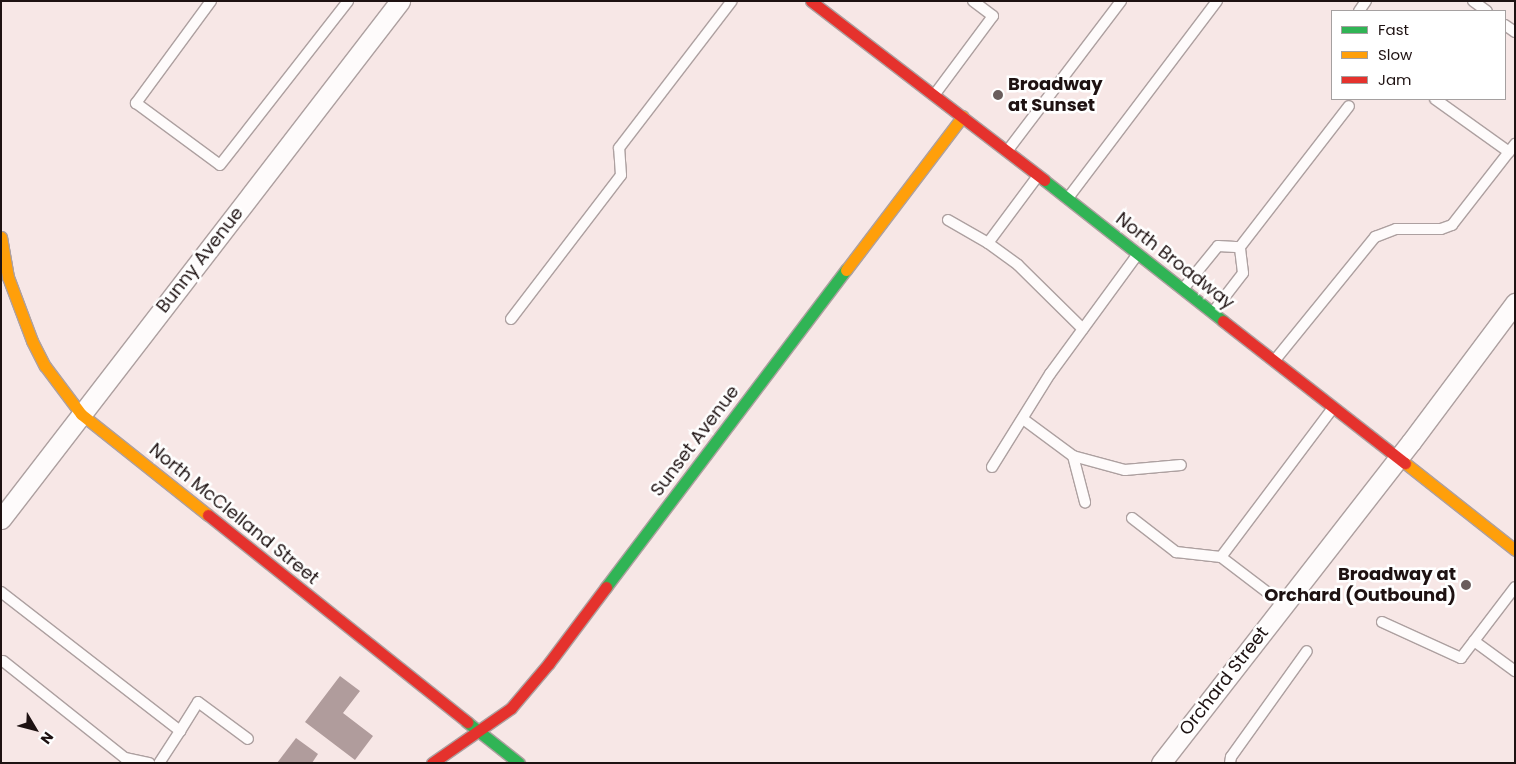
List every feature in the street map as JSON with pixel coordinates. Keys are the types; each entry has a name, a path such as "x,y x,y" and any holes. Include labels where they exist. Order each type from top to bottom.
{"street":[{"name":"Bunny Avenue","path":"1,519 400,1"},
{"name":"North Broadway","path":"822,5 934,95 1515,550"},
{"name":"Sunset Avenue","path":"432,763 511,708 549,663 962,116"},
{"name":"North McClelland Street","path":"1,237 8,277 32,341 45,366 81,414 519,763"},
{"name":"Orchard Street","path":"1161,763 1398,458 1515,303"}],"lane":[{"path":"211,1 136,103 220,165 348,1"},
{"path":"511,319 621,176 619,148 732,1"},
{"path":"934,95 993,16 973,1"},
{"path":"1007,151 1121,1"},
{"path":"1473,1 1486,10"},
{"path":"1068,199 1213,3"},
{"path":"1275,361 1375,237 1396,229 1441,229 1452,225 1512,148 1438,100"},
{"path":"1213,313 1243,273 1240,247 1349,106"},
{"path":"988,243 1038,176"},
{"path":"948,220 988,243 1018,265 1083,329"},
{"path":"1183,290 1218,246 1240,247"},
{"path":"992,467 1050,374 1138,254"},
{"path":"1221,557 1334,408"},
{"path":"1023,419 1073,456 1125,470 1181,465"},
{"path":"1073,456 1085,502"},
{"path":"1132,518 1176,552 1221,557 1284,605"},
{"path":"1382,622 1461,658 1515,587"},
{"path":"1,592 180,732"},
{"path":"1474,641 1515,671"},
{"path":"1230,763 1231,757 1307,652"},
{"path":"4,661 123,760 149,763"},
{"path":"159,763 198,702 248,739"}],"building":[{"path":"340,676 360,691 343,713 373,736 355,760 305,722"},
{"path":"296,738 318,754 312,763 277,763"}],"traffic: fast":[{"path":"1044,180 1223,321"},
{"path":"606,587 846,270"},
{"path":"467,722 519,763"}],"traffic: slow":[{"path":"846,270 963,116"},
{"path":"1,237 8,277 32,341 45,366 81,414 208,515"},
{"path":"1405,463 1515,550"}],"traffic: jam":[{"path":"811,1 1044,180"},
{"path":"1223,321 1405,463"},
{"path":"208,515 467,722"},
{"path":"432,763 511,708 549,663 606,587"}],"place":[{"name":"Broadway at Sunset","path":"998,95"},
{"name":"Broadway at Orchard (Outbound)","path":"1466,585"}]}
